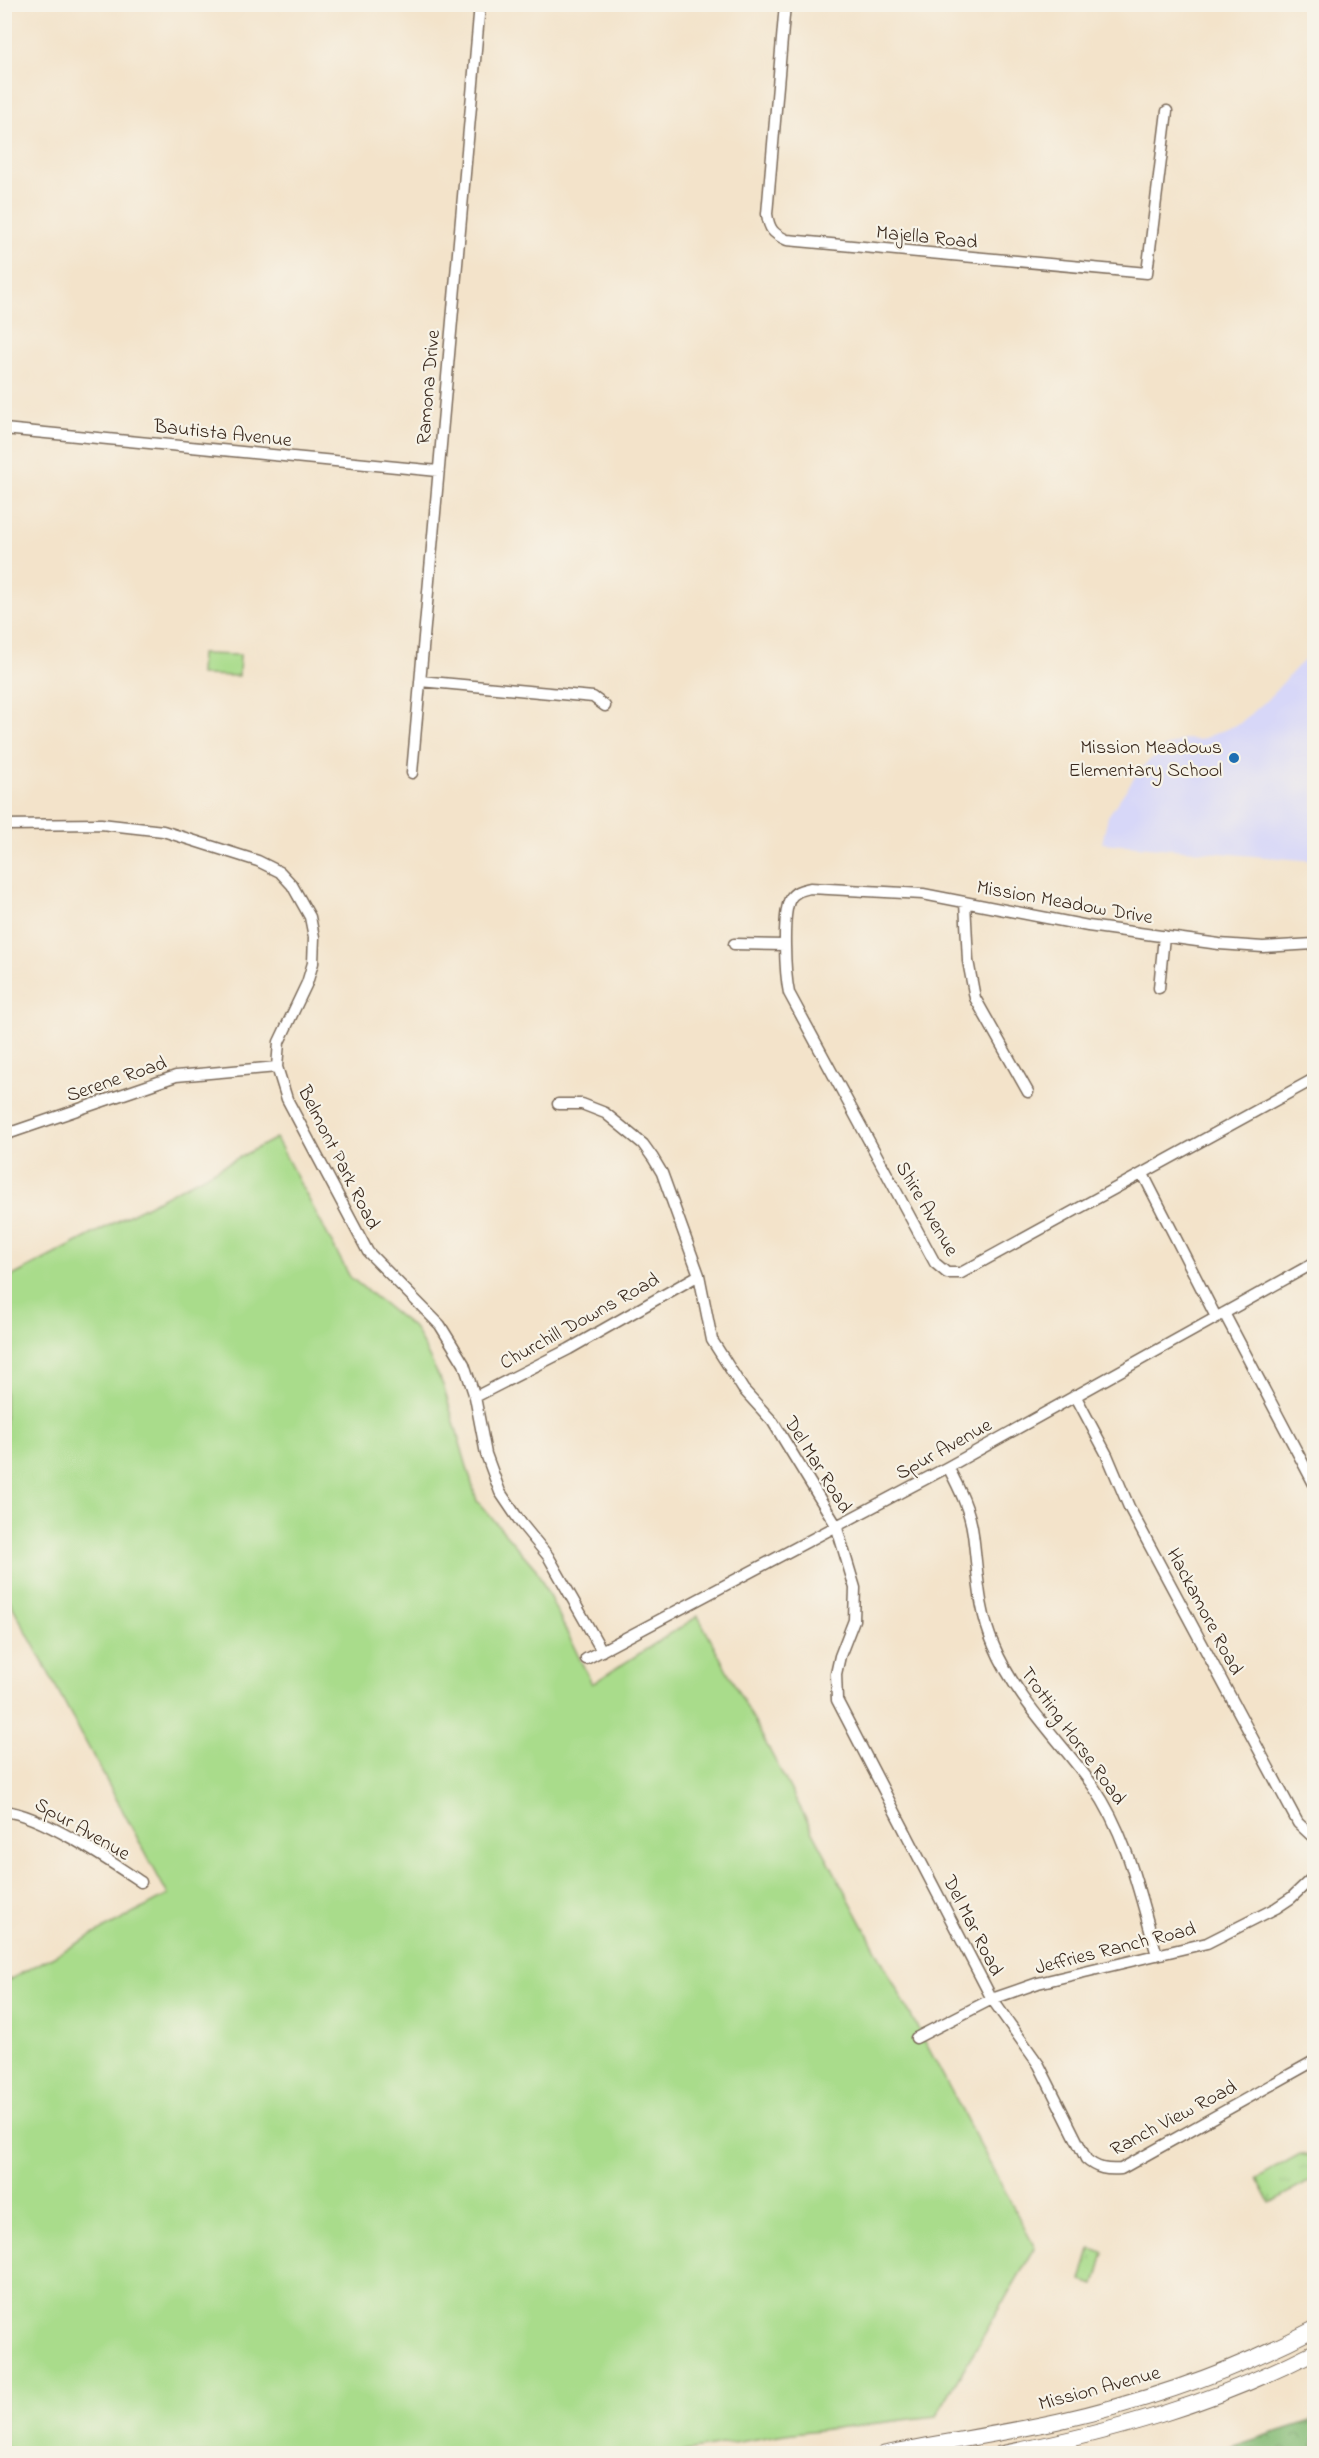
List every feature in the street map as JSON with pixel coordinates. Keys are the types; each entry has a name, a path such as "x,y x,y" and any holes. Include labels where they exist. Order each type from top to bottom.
{"highway":[{"name":"Mission Avenue","path":"884,2454 1037,2426 1129,2403 1200,2380 1272,2350 1314,2329"},
{"path":"1000,2454 1081,2437 1152,2418 1232,2389 1314,2352"}],"street":[{"name":"Ramona Drive","path":"412,773 480,4"},
{"name":"Majella Road","path":"785,4 767,214 768,226 775,235 787,240 1147,273 1167,111"},
{"name":"Bautista Avenue","path":"4,429 438,471"},
{"path":"420,681 593,697 605,706"},
{"name":"Belmont Park Road","path":"4,825 101,824 163,831 258,861 280,873 292,885 310,917 314,937 313,963 307,983 279,1042 278,1067 287,1099 368,1252 440,1325 464,1364 475,1396 486,1454 500,1492 520,1523 548,1556 602,1651"},
{"name":"Mission Meadow Drive","path":"810,888 923,894 1088,926 1219,944 1263,947 1314,944"},
{"name":"Shire Avenue","path":"810,888 795,892 789,901 784,945 789,993 935,1263 947,1273 961,1273 1314,1079"},
{"path":"965,902 968,961 975,998 1028,1092"},
{"path":"1159,988 1164,936"},
{"path":"734,944 784,945"},
{"name":"Serene Road","path":"4,1134 176,1076 278,1067"},
{"name":"Del Mar Road","path":"558,1104 582,1104 605,1113 643,1144 662,1173 699,1275 712,1340 743,1389 773,1422 836,1525 855,1588 854,1620 840,1656 836,1674 837,1700 992,1999"},
{"path":"1143,1174 1314,1484"},
{"name":"Spur Avenue","path":"586,1659 948,1467 1314,1263"},
{"name":"Churchill Downs Road","path":"475,1396 569,1349 699,1275"},
{"name":"Hackamore Road","path":"1075,1395 1107,1455 1130,1507 1298,1823 1314,1838"},
{"name":"Trotting Horse Road","path":"948,1467 964,1497 973,1532 978,1589 993,1643 1020,1696 1093,1786 1112,1818 1126,1849 1156,1955"},
{"name":"Spur Avenue","path":"4,1810 20,1812 102,1856 141,1882"},
{"name":"Jeffries Ranch Road","path":"916,2038 992,1999 1038,1983 1207,1943 1276,1908 1291,1898 1314,1876"},
{"name":"Ranch View Road","path":"992,1999 1039,2065 1086,2159 1093,2165 1108,2170 1121,2169 1314,2061"}],"shaded area":[{"name":"Mission Meadows Elementary School","path":"1314,652 1314,861 1102,843 1108,816 1141,768 1165,747 1184,739 1199,740 1239,724 1267,700"}],"green space":[{"path":"201,654 240,655 239,676 200,675"},
{"path":"276,1138 350,1277 415,1329 443,1385 477,1501 536,1569 592,1684 698,1616 1035,2248 936,2416 785,2434 670,2454 5,2454 5,1982 168,1895 5,1592 5,1280"},
{"path":"1300,2154 1308,2156 1314,2169 1314,2179 1270,2203 1257,2178"},
{"path":"1090,2249 1104,2253 1095,2285 1081,2281"},
{"path":"1314,2420 1314,2453 1212,2453"}],"place":[{"name":"Mission Meadows Elementary School","path":"1234,758"}]}
